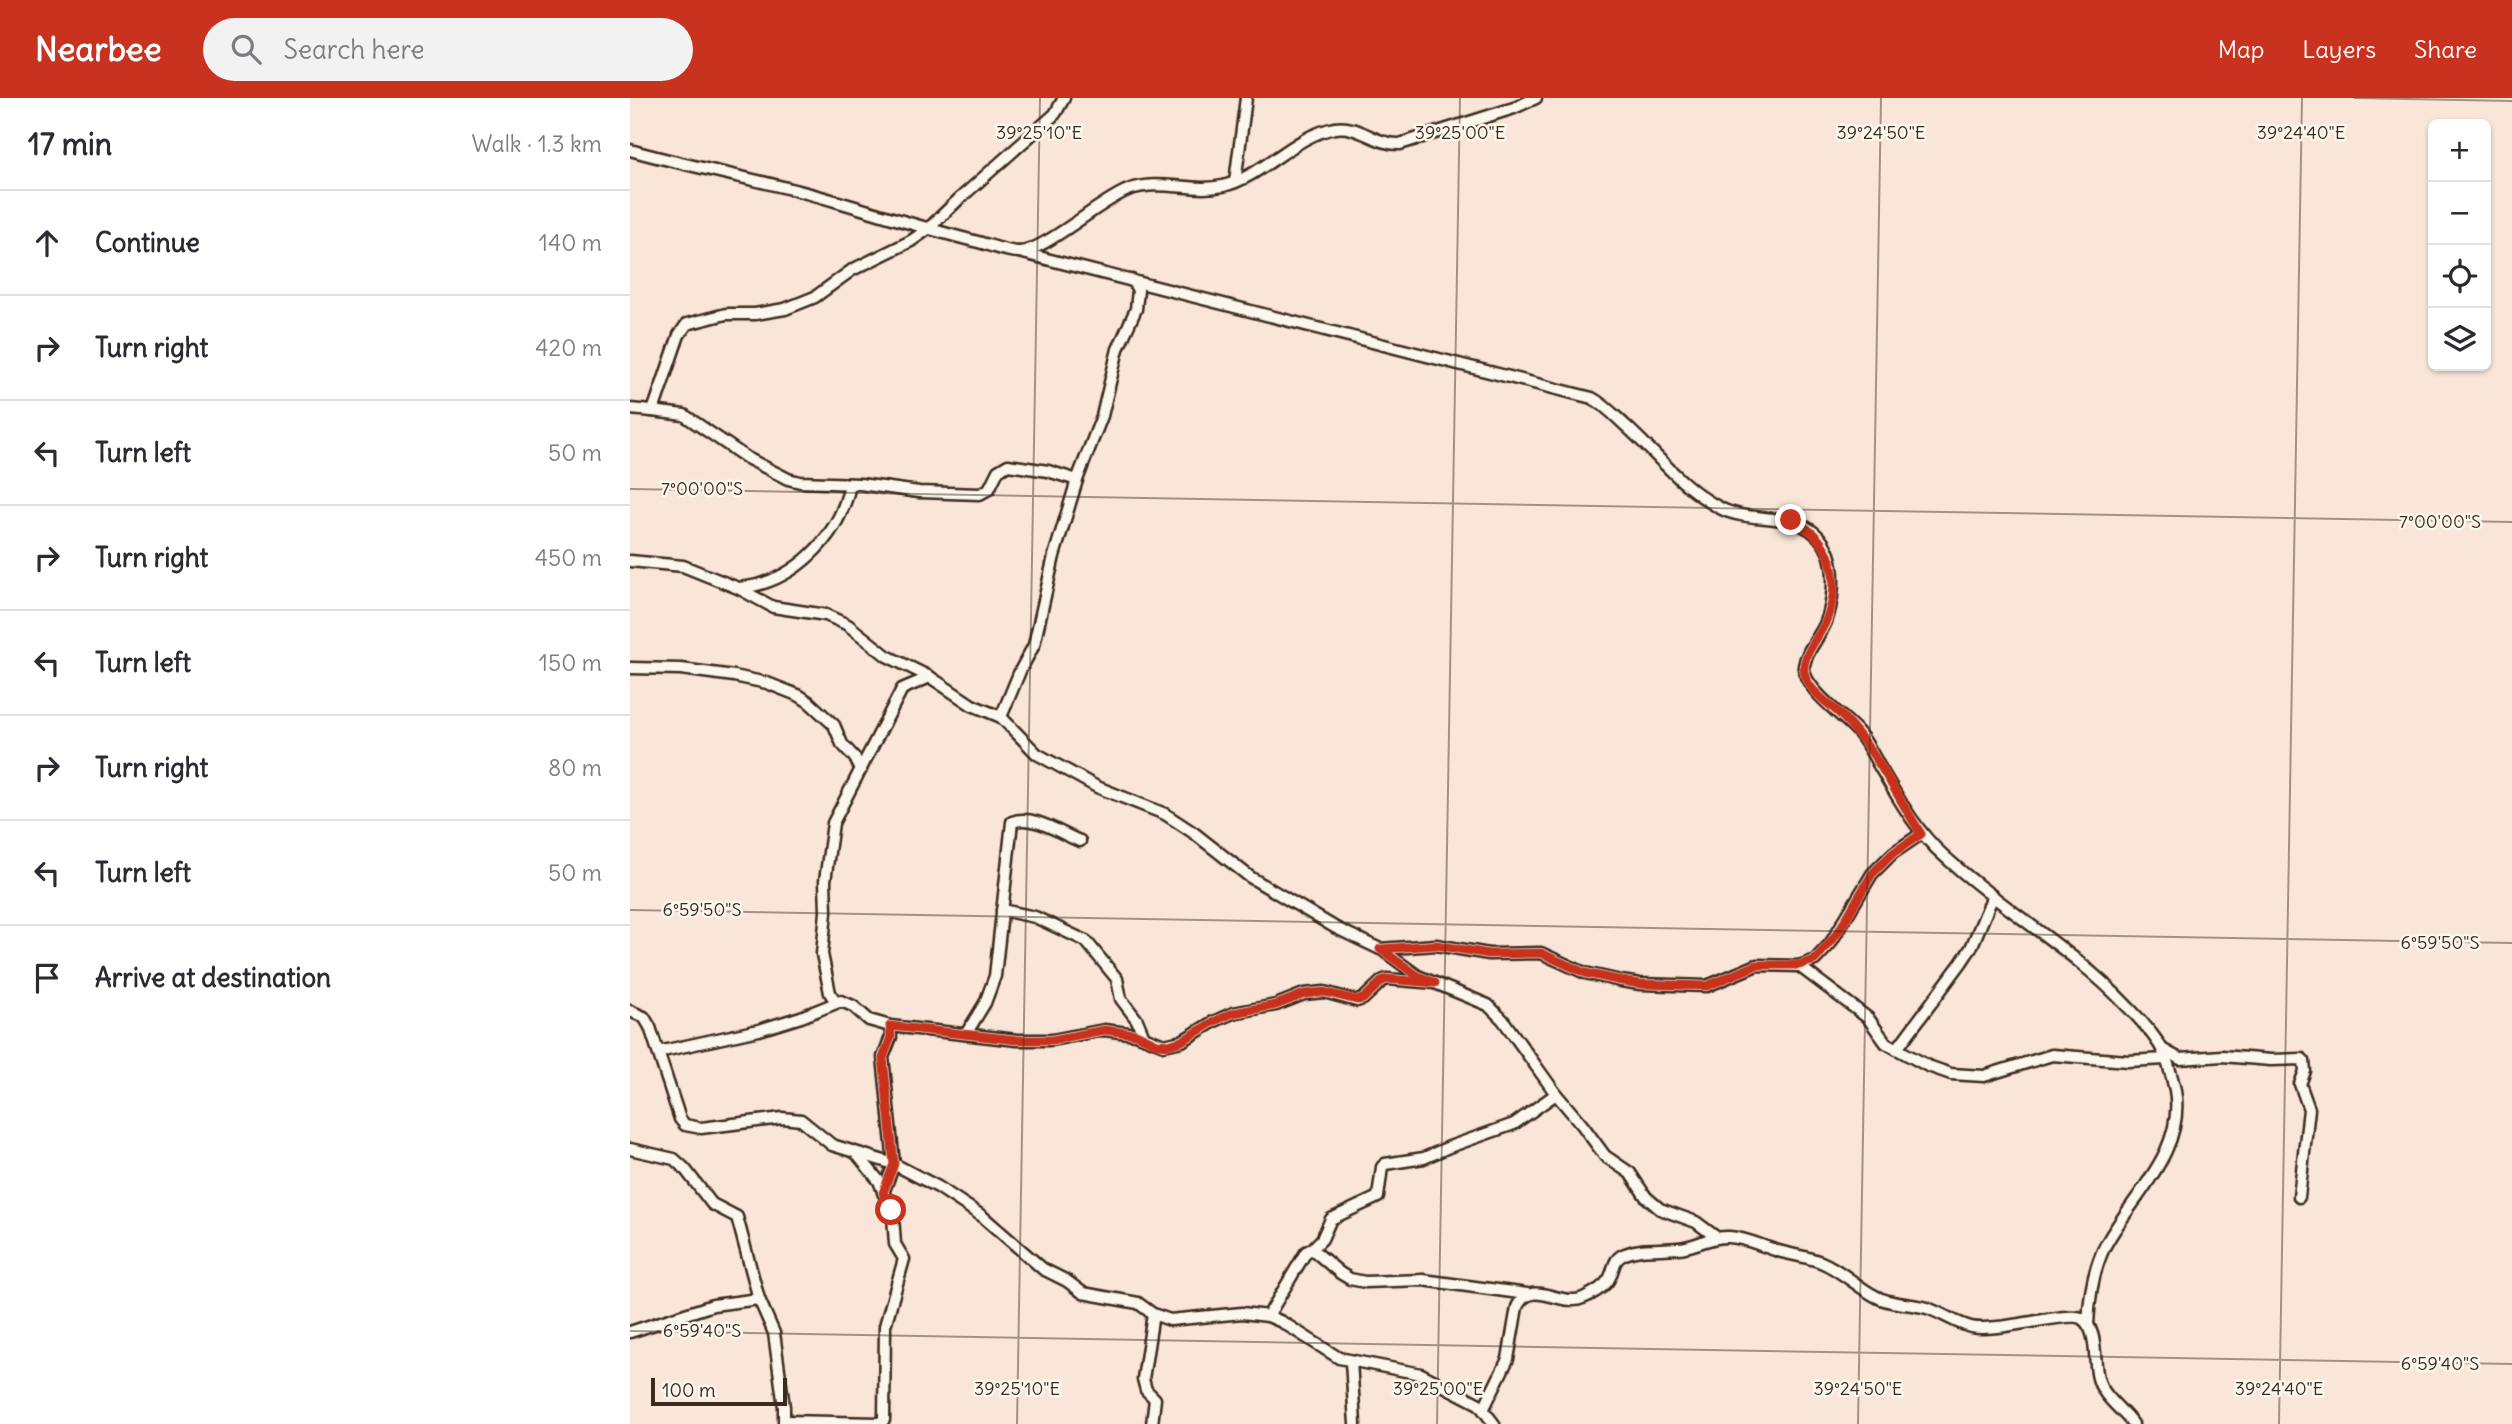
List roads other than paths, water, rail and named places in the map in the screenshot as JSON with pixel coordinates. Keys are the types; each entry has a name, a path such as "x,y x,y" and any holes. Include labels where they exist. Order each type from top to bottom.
{"street":[{"path":"652,411 679,335 687,324 726,314 755,314 794,306 826,290 852,270 911,241 928,229 1055,114 1064,98"},
{"path":"1235,182 1246,98"},
{"path":"1019,252 1038,245 1130,189 1159,185 1219,187 1235,182 1298,144 1335,128 1347,128 1377,141 1401,144 1514,108 1536,98"},
{"path":"630,150 821,197 928,229 1592,398 1633,432 1682,482 1705,499 1732,513 1791,520 1808,530 1828,551 1832,567 1832,588 1826,622 1808,654 1804,674 1815,690 1859,733 1921,834 1942,855 1993,896 2103,980 2132,1010 2164,1054 2176,1104 2172,1131 2157,1169 2121,1221 2101,1257 2092,1287 2088,1325 2098,1380 2107,1395 2133,1424"},
{"path":"1001,717 1034,645 1054,556 1077,480 1102,416 1118,349 1136,309 1138,290 1132,280"},
{"path":"630,409 684,415 747,458 788,479 811,483 980,494 989,488 998,471 1008,465 1048,471 1077,480"},
{"path":"738,588 767,583 787,574 806,559 838,518 850,484"},
{"path":"630,561 683,566 738,588 773,607 814,612 836,619 860,632 887,656 930,677 972,705 1001,717 1037,754 1097,788 1165,814 1250,877 1336,928 1380,949 1418,976 1479,1000 1497,1013 1605,1156 1630,1173 1653,1204 1667,1213 1696,1222 1716,1237"},
{"path":"630,668 681,669 734,676 767,683 800,696 834,725 842,744 855,758 861,770"},
{"path":"836,1002 830,993 822,954 826,912 825,881 835,816 902,689 930,677"},
{"path":"966,1034 985,1003 995,976 1012,822 1036,822 1080,841"},
{"path":"1380,949 1436,945 1489,954 1541,953 1569,967 1601,977 1640,984 1707,986 1757,965 1799,965 1819,957 1839,931 1872,874 1893,853 1921,834"},
{"path":"1897,1049 1961,963 1993,896"},
{"path":"1002,910 1043,920 1086,941 1116,979 1121,999 1137,1020 1144,1037"},
{"path":"1799,965 1868,1018 1880,1036 1897,1049 1928,1066 1951,1074 1984,1076 2052,1055 2129,1061 2164,1054 2180,1059 2222,1055 2271,1060 2295,1058 2304,1062 2305,1071 2300,1084 2308,1102 2309,1117 2299,1197"},
{"path":"658,1052 759,1030 801,1017 836,1002 846,1002 869,1020 890,1026 1006,1039 1052,1040 1104,1030 1144,1037 1157,1044 1169,1045 1182,1041 1233,1013 1276,1005 1304,994 1324,992 1357,1000 1363,999 1387,979 1435,983"},
{"path":"630,1011 644,1017 680,1119 685,1125 701,1128 793,1118 804,1121 827,1143 894,1164 938,1187 982,1216 1044,1269 1083,1293 1138,1303 1153,1314 1170,1320 1226,1313 1268,1316 1331,1353 1351,1361 1421,1374 1483,1408 1494,1424"},
{"path":"883,1193 894,1164 883,1065 884,1051 891,1037 890,1026"},
{"path":"1268,1316 1306,1252 1322,1239 1331,1219 1378,1197 1382,1167 1385,1164 1423,1158 1514,1124 1556,1094"},
{"path":"630,1149 674,1159 712,1204 737,1217 759,1299 774,1333 785,1423 879,1423 884,1420 885,1326 904,1263 895,1244 893,1216 876,1174 855,1152"},
{"path":"1312,1249 1340,1273 1350,1279 1365,1282 1423,1280 1535,1293 1573,1301 1604,1284 1622,1255 1650,1249 1687,1247 1716,1237 1747,1239 1821,1262 1875,1296 1930,1309 1971,1327 2005,1327 2070,1316 2082,1319 2088,1325"},
{"path":"1483,1408 1508,1359 1517,1307 1520,1299 1527,1294"},
{"path":"630,1332 644,1325 674,1319 713,1305 759,1299"},
{"path":"1152,1424 1155,1398 1146,1390 1143,1379 1153,1314"},
{"path":"1351,1361 1354,1424"}]}
